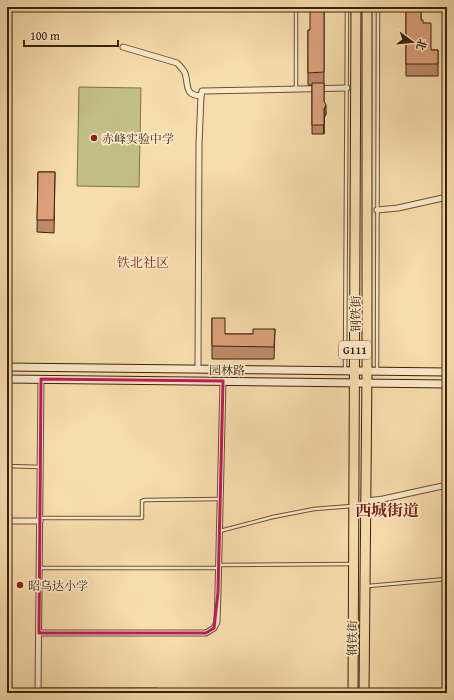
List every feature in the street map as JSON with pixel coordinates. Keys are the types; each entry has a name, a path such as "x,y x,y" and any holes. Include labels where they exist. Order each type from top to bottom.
{"highway":[{"name":"钢铁街","path":"353,693 356,7"},
{"name":"钢铁街","path":"364,693 367,382 367,7"}],"street":[{"path":"123,47 178,63 185,74 189,92 194,96 201,96"},
{"path":"198,369 199,144 202,91 347,88"},
{"path":"377,210 398,208 447,197"},
{"name":"园林路","path":"7,367 447,372"},
{"name":"园林路","path":"7,379 447,384"},
{"path":"41,379 38,692 156,691 156,693"},
{"path":"39,633 206,633 214,628 217,622 219,566 222,381"},
{"path":"366,501 383,499 447,485"},
{"path":"7,521 40,520"}],"lane":[{"path":"296,7 296,89"},
{"path":"346,371 347,7"},
{"path":"377,371 378,7"},
{"path":"8,420 7,466 40,467"},
{"path":"40,520 142,518 142,501 145,500 220,498"},
{"path":"219,532 273,517 314,509 354,506"},
{"path":"39,568 354,564"},
{"path":"365,586 447,579"}],"highlighted area":[{"path":"41,379 223,381 218,592 214,628 206,633 39,633"}],"shaded area":[{"path":"79,87 141,88 139,187 77,186"}],"building":[{"path":"310,7 324,7 324,72 308,73 308,30 310,30"},
{"path":"406,7 421,7 421,20 423,20 423,23 431,23 431,50 438,50 438,64 406,64"},
{"path":"312,83 324,83 324,101 326,105 324,109 324,125 312,125"},
{"path":"38,172 55,172 54,220 37,220"},
{"path":"212,318 225,318 225,334 253,334 253,329 275,329 274,347 212,346"}],"place":[{"name":"赤峰实验中学","path":"94,138"},
{"name":"昭乌达小学","path":"20,585"}],"district":[{"name":"铁北社区","path":"143,262"},
{"name":"西城街道","path":"387,510"}]}
